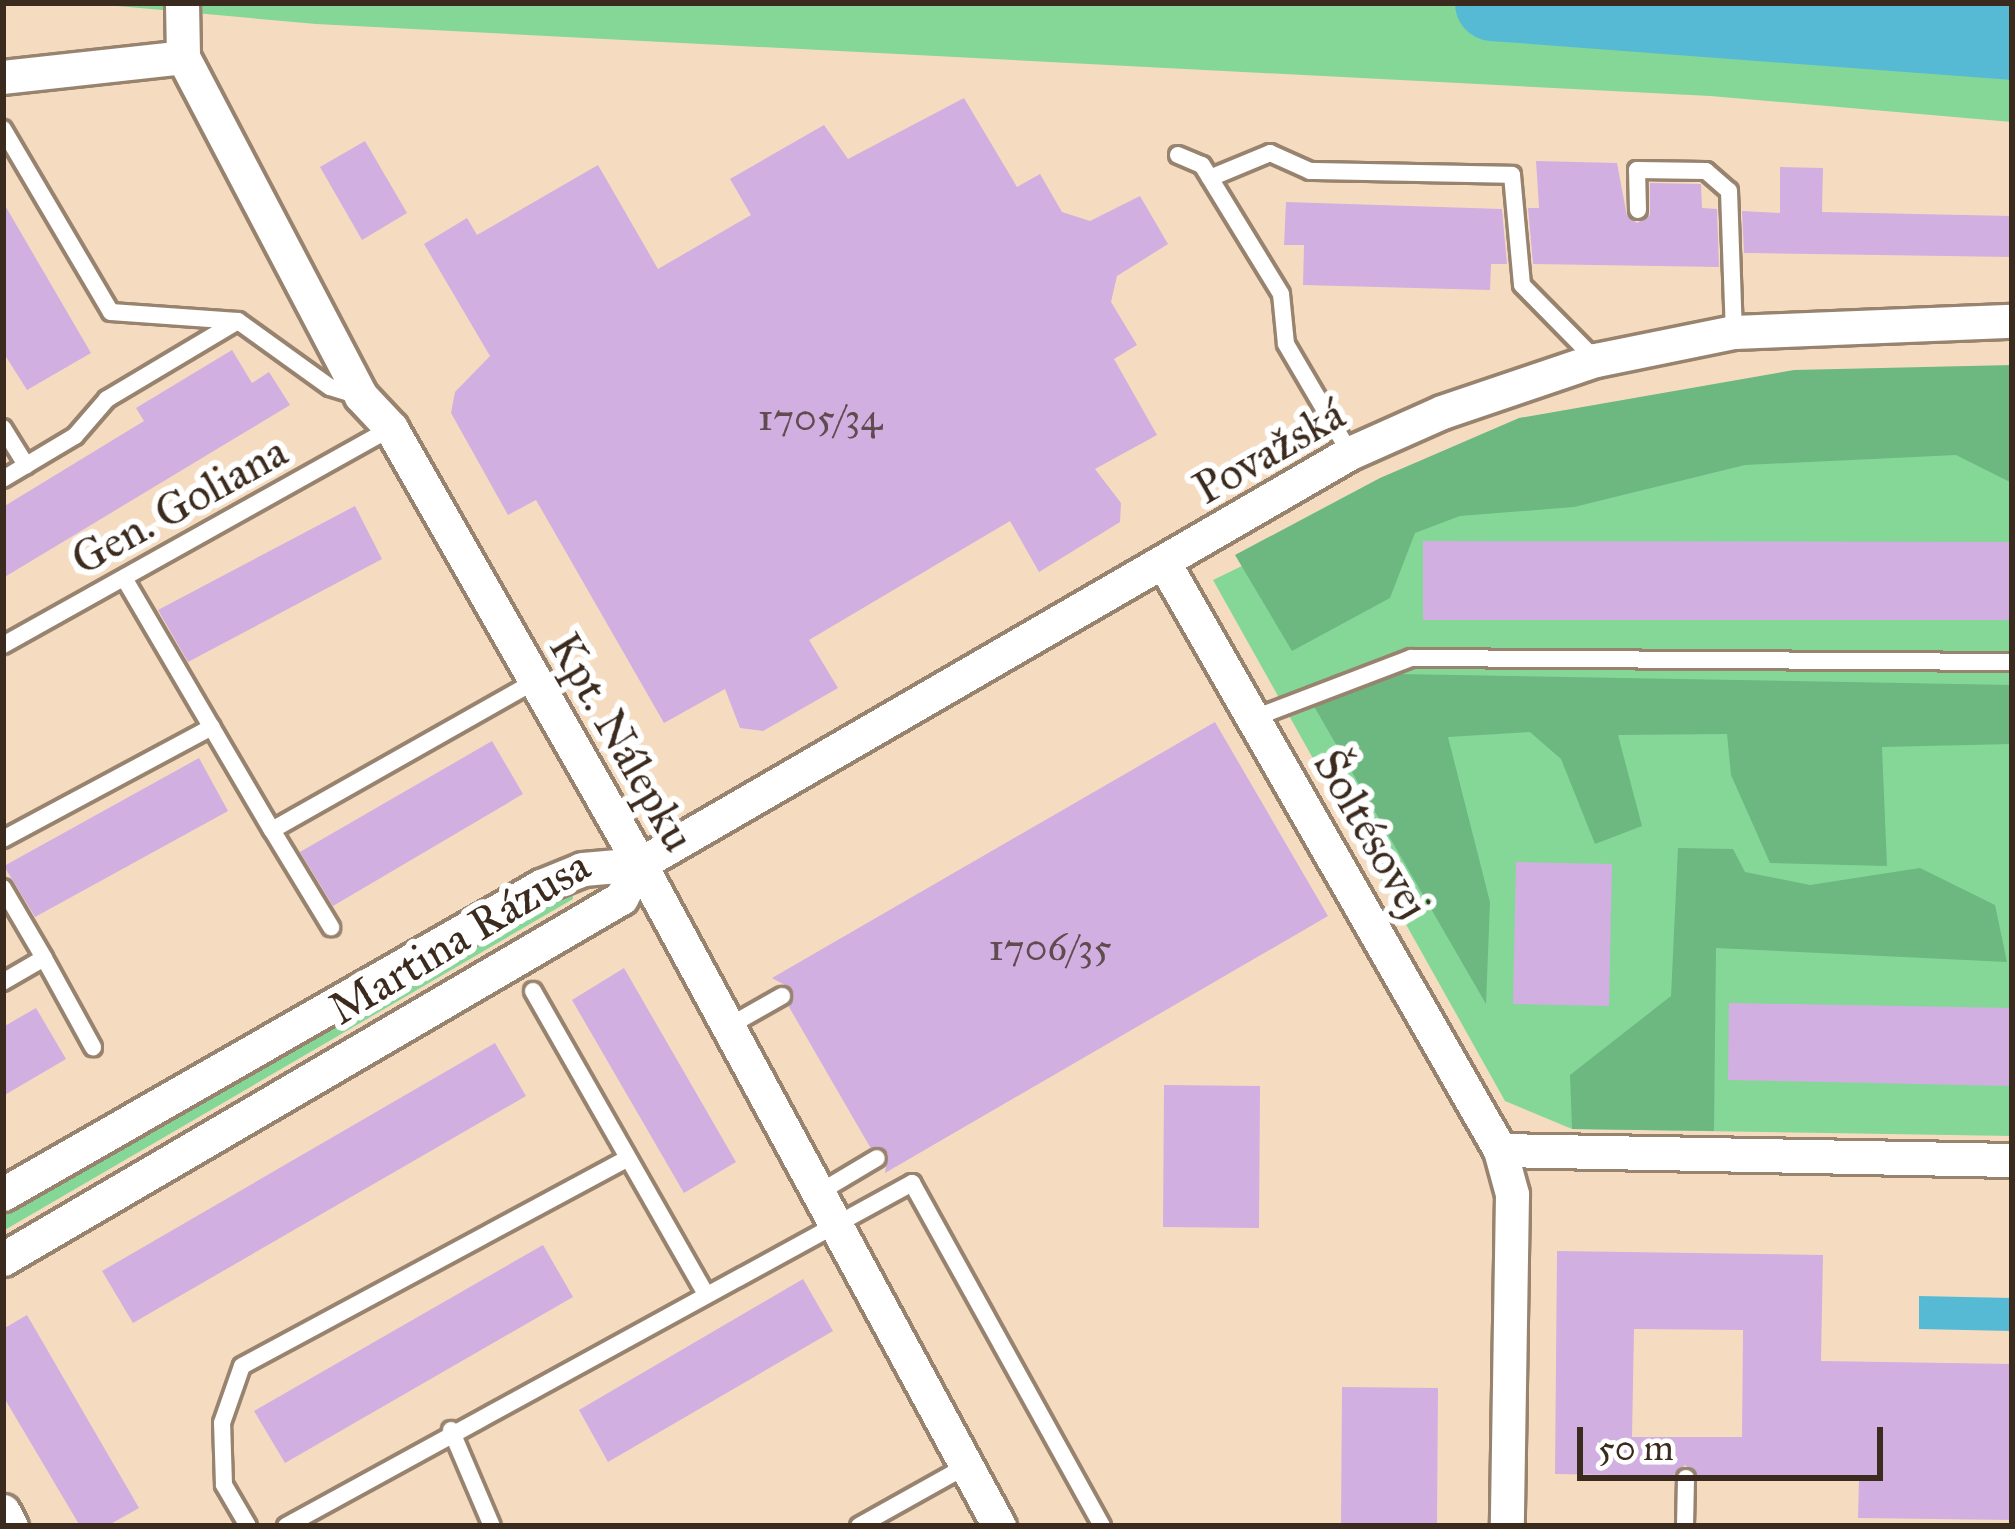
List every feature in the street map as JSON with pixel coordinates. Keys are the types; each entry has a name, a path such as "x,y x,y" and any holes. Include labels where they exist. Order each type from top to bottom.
{"street":[{"name":"Kpt. Nálepku","path":"182,3 183,57 361,396 391,428 640,864 999,1526"},
{"path":"3,77 183,57"},
{"name":"Považská","path":"640,864 1350,453 1596,360 1734,332 2012,320"},
{"name":"Šoltésovej","path":"1164,563 1499,1150 1512,1194 1507,1526"},
{"name":"Martina Rázusa","path":"3,1194 541,886 583,869 640,864"},
{"name":"Martina Rázusa","path":"3,1259 621,898 640,864"},
{"path":"1499,1150 2012,1160"},
{"path":"3,1511 11,1526"}],"lane":[{"path":"3,129 111,313 238,321 330,387 361,396"},
{"path":"1210,178 1270,153 1310,171 1512,176 1522,285 1596,360"},
{"path":"1178,154 1210,178 1288,306 1286,344 1350,453"},
{"path":"1638,210 1637,170 1706,171 1729,191 1734,332"},
{"path":"3,479 75,436 107,399 238,321"},
{"path":"3,428 26,465"},
{"name":"Gen. Goliana","path":"3,645 391,428"},
{"path":"124,578 332,927"},
{"path":"1254,718 1411,658 2012,662"},
{"path":"272,830 535,681"},
{"path":"3,839 212,727"},
{"path":"3,888 94,1046"},
{"path":"3,982 44,958"},
{"path":"533,991 705,1293"},
{"path":"729,1026 782,996"},
{"path":"248,1526 224,1485 222,1423 242,1366 628,1158"},
{"path":"820,1192 877,1158"},
{"path":"286,1526 451,1430 912,1183 1102,1526"},
{"path":"451,1430 492,1526"},
{"path":"859,1526 968,1465"},
{"path":"1685,1526 1686,1478"}],"green space":[{"path":"84,3 2012,3 2012,122 1710,96 316,24"},
{"path":"2012,365 2012,483 1956,455 1745,465 1574,507 1460,516 1415,533 1390,598 1292,651 1235,555 1380,478 1519,418 1794,370"},
{"path":"2012,378 2012,1136 1572,1129 1505,1101 1213,580 1506,439"},
{"path":"1338,673 2012,685 2012,744 1882,747 1887,866 1770,863 1731,775 1727,734 1618,735 1642,826 1595,844 1561,759 1530,732 1448,737 1490,902 1486,1004 1304,689"},
{"path":"1678,848 1733,849 1745,872 1810,885 1920,868 1995,905 2007,962 1716,948 1714,1131 1572,1129 1570,1075 1671,996"},
{"path":"572,887 573,899 3,1231 3,1206"}],"water":[{"path":"1919,1296 2012,1298 2012,1331 1919,1329"}],"building":[{"path":"964,98 1017,187 1040,174 1062,212 1090,221 1140,196 1168,244 1117,276 1111,302 1137,345 1114,359 1157,435 1095,469 1121,503 1120,522 1039,572 1010,521 809,640 838,688 763,731 740,728 725,689 664,723 536,500 508,515 451,413 455,392 490,356 424,244 467,218 477,235 598,165 658,269 751,215 730,179 824,125 848,159"},
{"path":"365,141 407,213 362,240 320,167"},
{"path":"1536,161 1617,163 1627,216 1637,223 1650,215 1650,183 1701,184 1702,208 1717,209 1719,267 1533,264 1528,208 1539,208"},
{"path":"1780,167 1823,168 1822,212 2012,216 2012,257 1744,253 1742,211 1780,213"},
{"path":"3,202 91,353 27,390 3,352"},
{"path":"1286,202 1502,209 1507,264 1491,264 1490,290 1303,285 1304,245 1284,245"},
{"path":"232,350 252,383 269,372 290,405 3,578 3,507 144,421 136,408"},
{"path":"355,506 382,559 188,662 158,610"},
{"path":"1423,541 2012,542 2012,620 1423,620"},
{"path":"1215,722 1328,916 885,1173 888,1153 870,1147 789,1007 792,989 772,978"},
{"path":"492,741 523,794 333,906 300,852"},
{"path":"199,758 228,811 35,917 4,866"},
{"path":"1516,862 1612,864 1609,1006 1513,1004"},
{"path":"624,968 736,1162 684,1193 572,1000"},
{"path":"1729,1003 2012,1008 2012,1086 1728,1080"},
{"path":"36,1008 66,1059 3,1096 3,1027"},
{"path":"495,1043 526,1096 133,1323 102,1271"},
{"path":"1164,1085 1260,1086 1259,1228 1163,1227"},
{"path":"543,1245 573,1297 285,1463 254,1411"},
{"path":"1557,1251 1823,1255 1821,1361 2012,1364 2012,1520 1858,1518 1859,1478 1699,1477 1685,1465 1673,1476 1555,1474","holes":["1634,1329 1743,1330 1742,1437 1632,1437"]},
{"path":"803,1279 833,1331 608,1462 579,1410"},
{"path":"27,1315 139,1508 107,1526 80,1526 3,1396 3,1329"},
{"path":"1342,1387 1438,1388 1437,1526 1341,1526"}],"waterway":[{"path":"1492,3 2012,42"}]}
